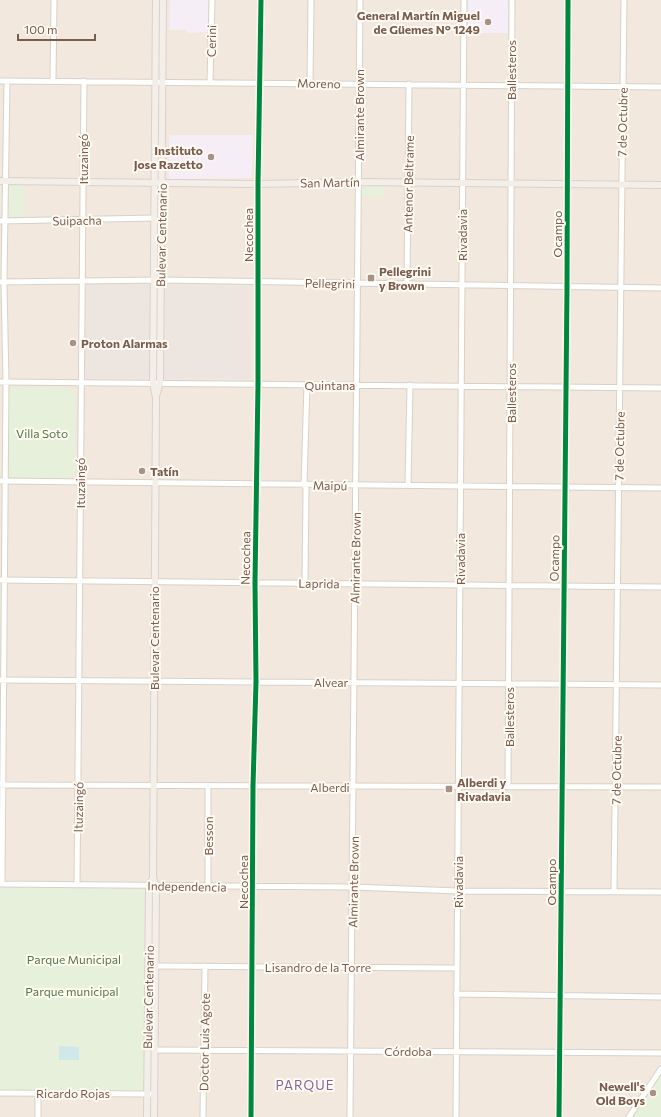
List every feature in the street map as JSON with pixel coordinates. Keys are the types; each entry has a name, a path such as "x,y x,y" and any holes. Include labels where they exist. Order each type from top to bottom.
{"main road":[{"name":"Bulevar Centenario","path":"156,0 155,218 158,280"},
{"name":"Bulevar Centenario","path":"146,1117 153,878 156,398 158,280 162,183 164,0"},
{"name":"San Martín","path":"3,181 258,184 408,182 661,185"},
{"name":"Bulevar Centenario","path":"152,886 155,966 154,1117"}],"street":[{"path":"53,81 54,0"},
{"name":"Cerini","path":"210,82 212,0"},
{"name":"Necochea","path":"251,1117 253,786 256,682 255,583 258,384 258,184 261,0"},
{"path":"310,83 311,0"},
{"name":"Almirante Brown","path":"350,1117 360,0"},
{"name":"Rivadavia","path":"456,1117 464,0"},
{"name":"Ballesteros","path":"508,787 512,286 510,183 512,0"},
{"name":"Ocampo","path":"559,1117 567,287 568,0"},
{"name":"7 de Octubre","path":"614,892 624,0"},
{"name":"Moreno","path":"0,81 661,87"},
{"path":"1,884 3,481 2,282 3,181 7,81"},
{"name":"Ituzaingó","path":"77,885 84,81"},
{"name":"Antenor Beltrame","path":"407,284 409,84"},
{"name":"Suipacha","path":"3,221 155,218"},
{"name":"Pellegrini","path":"2,282 158,280 661,288"},
{"name":"Quintana","path":"3,382 661,388"},
{"path":"305,583 306,489 304,484 307,384"},
{"path":"408,485 410,386"},
{"name":"Maipú","path":"3,481 661,488"},
{"name":"Laprida","path":"2,580 661,587"},
{"name":"Alvear","path":"2,680 661,685"},
{"name":"Alberdi","path":"1,784 353,787 661,787"},
{"name":"Besson","path":"208,786 208,886"},
{"name":"Independencia","path":"1,884 353,887 458,891 661,892"},
{"name":"Lisandro de la Torre","path":"155,966 457,968"},
{"name":"Doctor Luis Agote","path":"203,1117 205,966"},
{"path":"456,994 661,997"},
{"name":"Córdoba","path":"154,1050 661,1053"},
{"path":"629,1117 661,1069"},
{"name":"Ricardo Rojas","path":"0,1093 154,1094"},
{"path":"38,1093 38,1117"}],"shaded area":[{"path":"0,0 661,0 661,1117 0,1117"},
{"path":"170,0 208,0 208,32 187,33 187,30 169,30"},
{"name":"General Martín Miguel de Güemes N° 1249","path":"468,0 508,0 508,33 468,33"},
{"name":"Instituto Jose Razetto","path":"169,135 253,135 252,178 169,179"},
{"path":"85,283 252,286 251,379 84,378"}],"green space":[{"path":"5,181 24,182 25,221 5,221"},
{"path":"359,182 385,182 384,197 358,197"},
{"name":"Villa Soto","path":"14,387 65,388 75,393 75,473 65,479 16,479 10,477 8,473 8,392"},
{"name":"Parque Municipal","path":"0,884 149,885 146,1093 0,1093"},
{"name":"Newell's Old Boys","path":"661,1069 661,1117 629,1117"}],"water":[{"path":"59,1046 79,1047 79,1060 59,1060"}],"cycle path":[{"path":"251,1117 253,786 256,682 255,583 258,384 258,184 261,0"},
{"path":"559,1117 567,287 568,0"}],"place":[{"name":"General Martín Miguel de Güemes N° 1249","path":"488,22"},
{"name":"Instituto Jose Razetto","path":"211,157"},
{"name":"Pellegrini y Brown","path":"371,278"},
{"name":"Proton Alarmas","path":"73,343"},
{"name":"Tatín","path":"142,471"},
{"name":"Alberdi y Rivadavia","path":"449,789"},
{"name":"Newell's Old Boys","path":"653,1093"}],"district":[{"name":"PARQUE","path":"305,1085"}],"park label":[{"name":"Parque municipal","path":"72,991"}]}
